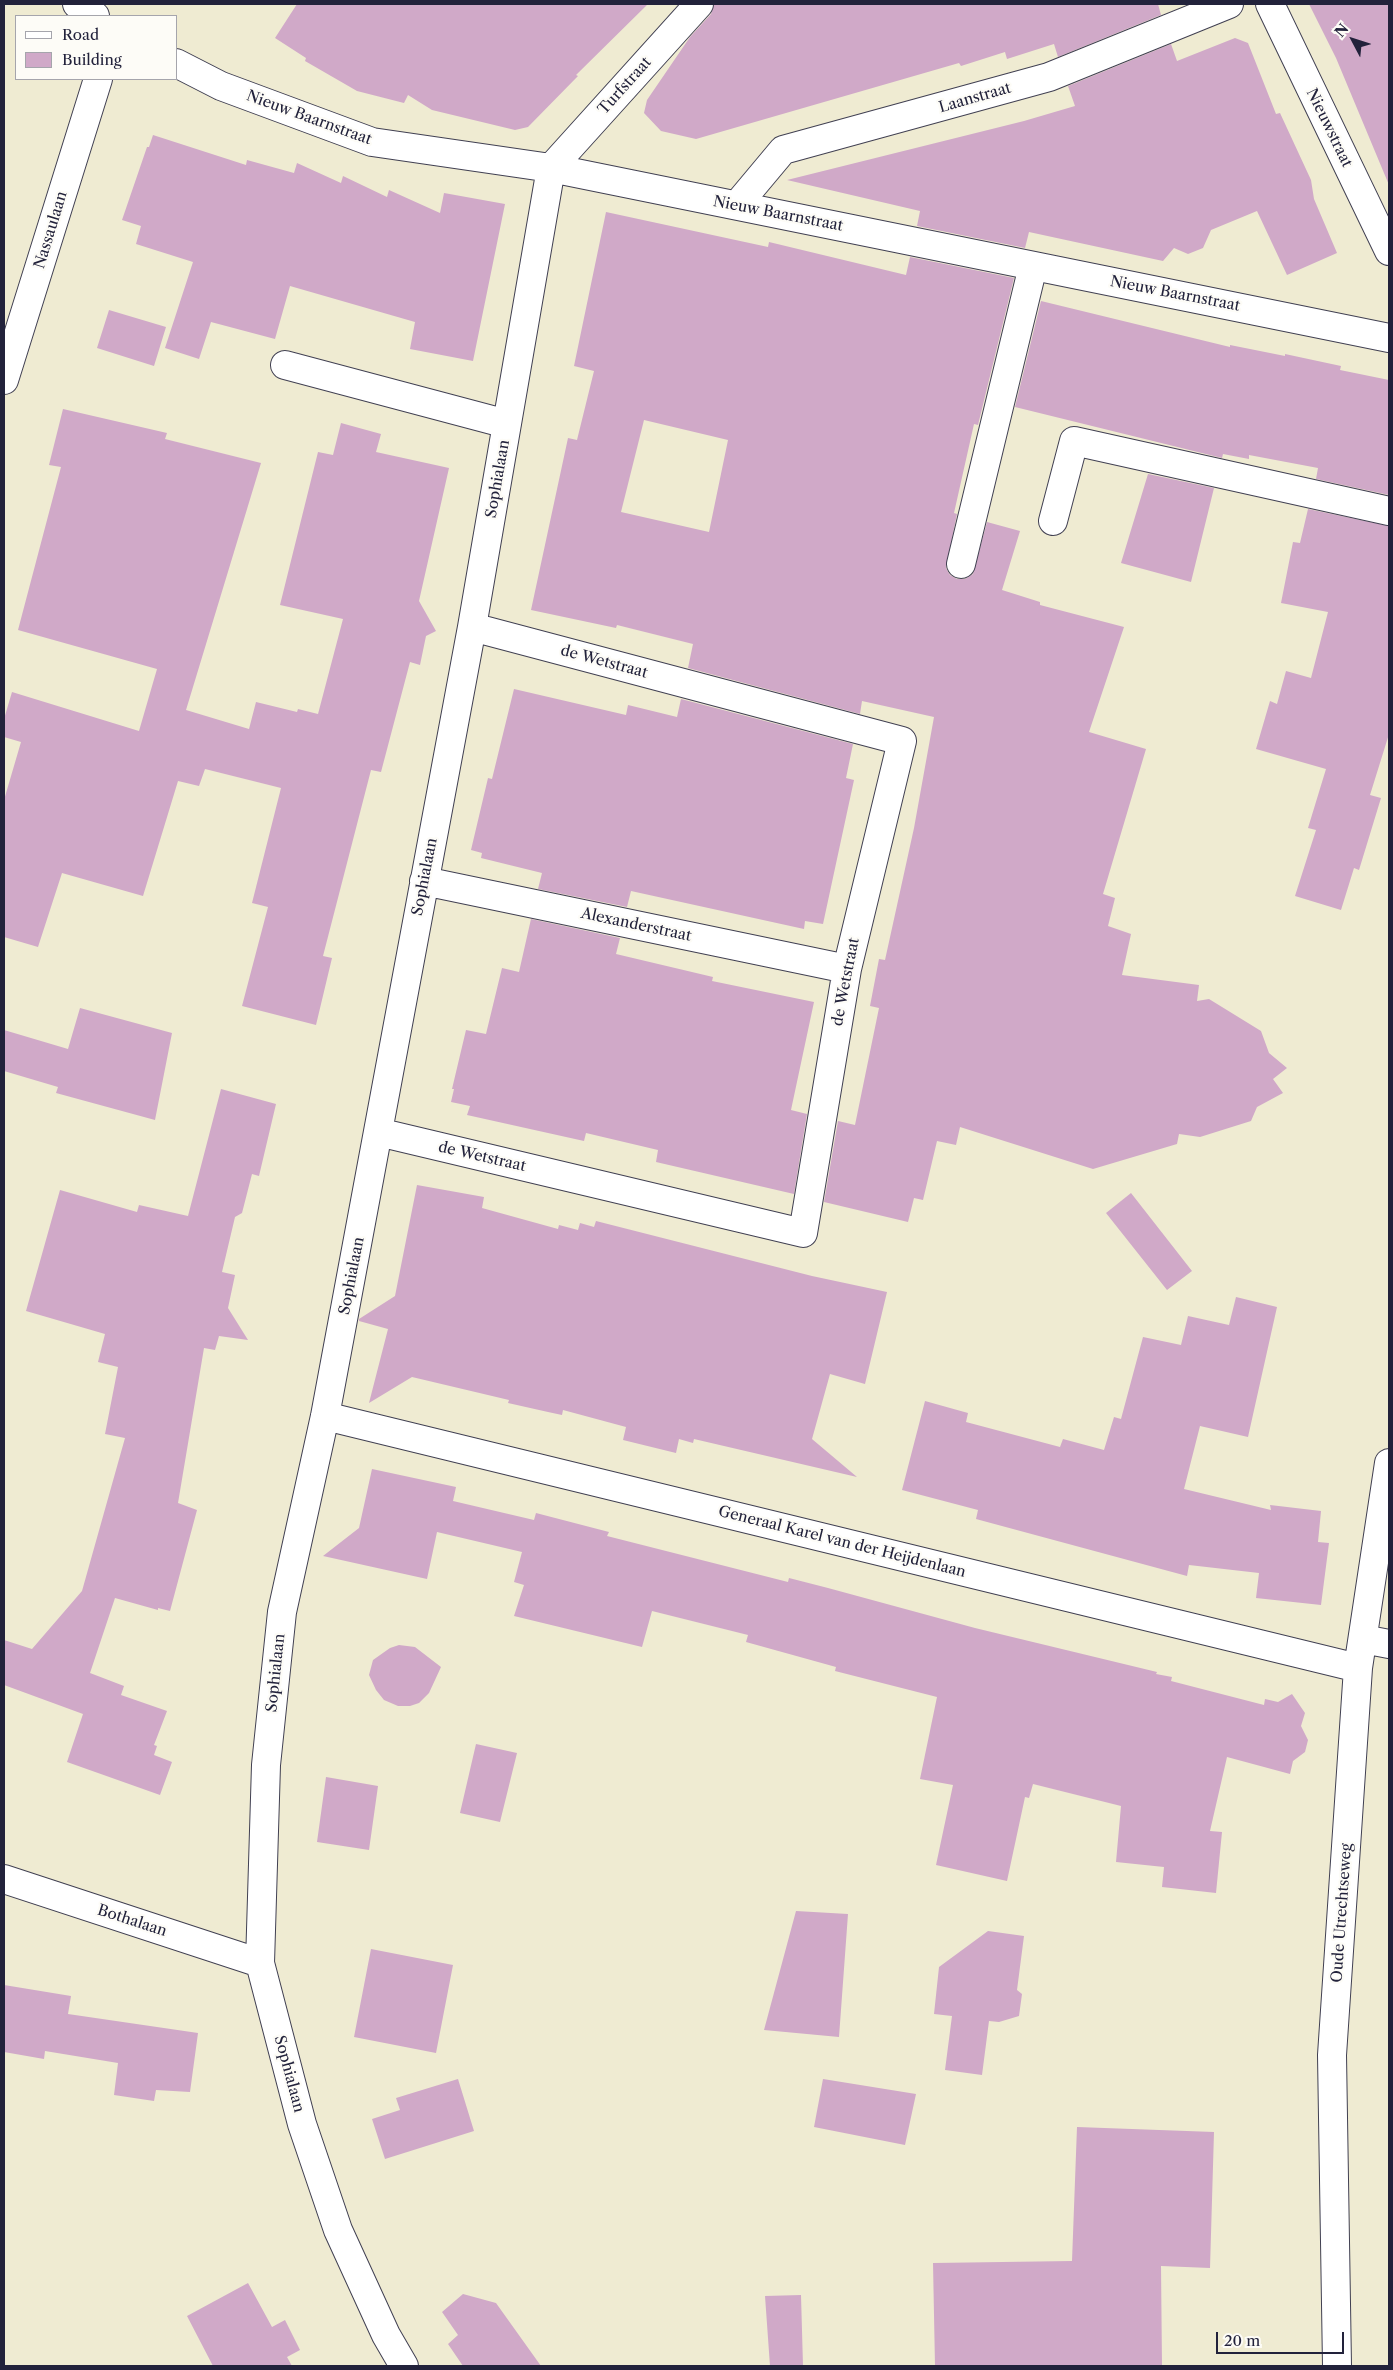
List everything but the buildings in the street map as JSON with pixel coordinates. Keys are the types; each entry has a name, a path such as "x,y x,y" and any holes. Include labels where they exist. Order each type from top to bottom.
{"street":[{"path":"77,4 94,15"},
{"name":"Turfstraat","path":"551,168 699,4"},
{"name":"Laanstraat","path":"737,206 783,150 1049,77 1229,4"},
{"name":"Nieuwstraat","path":"1270,4 1389,251"},
{"name":"Nieuw Baarnstraat","path":"178,64 221,86 372,142 551,168 1389,338"},
{"name":"Nassaulaan","path":"4,380 98,80"},
{"name":"Sophialaan","path":"404,2366 386,2335 338,2230 302,2124 260,1963 266,1765 282,1612 326,1416 472,626 551,168"},
{"path":"961,564 1034,266"},
{"path":"284,364 507,424"},
{"path":"1053,521 1074,440 1389,511"},
{"name":"de Wetstraat","path":"378,1132 803,1233 847,969 902,741 472,626"},
{"name":"Alexanderstraat","path":"424,881 847,969"},
{"name":"Generaal Karel van der Heijdenlaan","path":"326,1416 1358,1668"},
{"name":"Oude Utrechtseweg","path":"1337,2366 1332,2055 1358,1668 1389,1462"},
{"path":"1363,1639 1389,1644"},
{"name":"Bothalaan","path":"4,1879 260,1963"}]}
